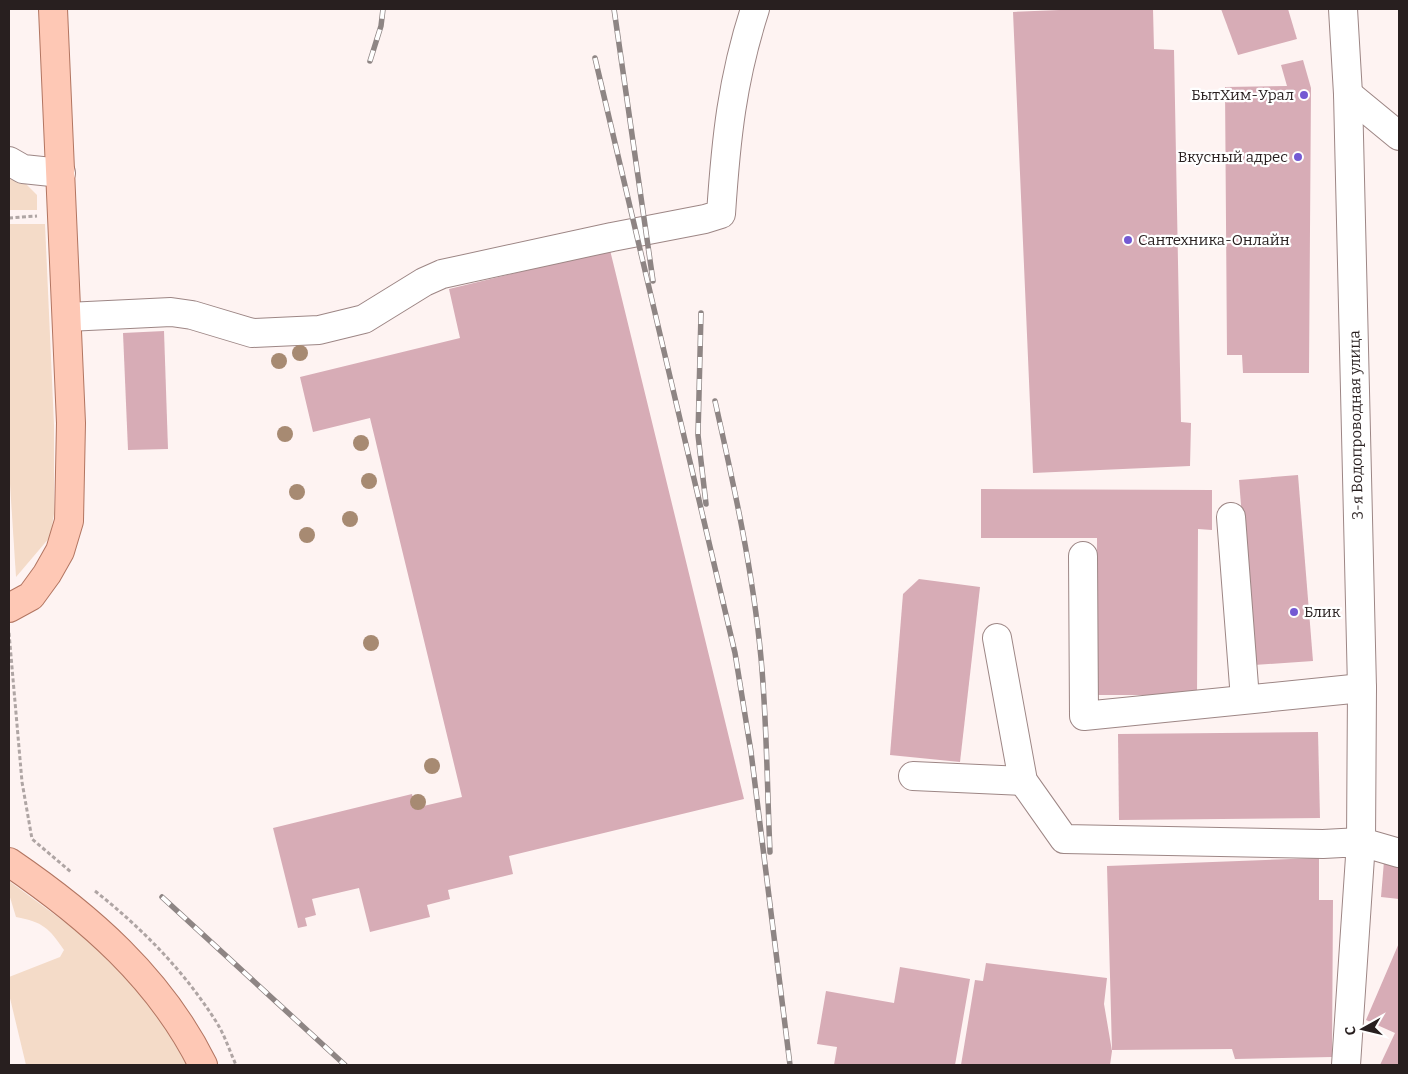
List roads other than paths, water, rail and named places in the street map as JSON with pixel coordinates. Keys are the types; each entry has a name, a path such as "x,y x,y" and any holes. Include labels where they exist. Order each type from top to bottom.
{"main road":[{"path":"9,608 31,596 47,574 60,551 69,521 71,422 53,9"},
{"path":"9,862 68,904 127,957 175,1017 203,1065"}],"street":[{"path":"67,317 171,312 192,315 252,333 319,330 364,319 424,282 442,274 705,219 721,214 729,115 741,55 755,9"},
{"name":"3-я Водопроводная улица","path":"1343,9 1348,94 1362,688 1362,842 1346,1065"},
{"path":"1348,94 1399,136"},
{"path":"9,161 23,169 61,173"},
{"path":"1231,517 1245,699"},
{"path":"1083,556 1084,716 1362,688"},
{"path":"996,638 1023,781 1064,839 1323,844 1362,842 1399,853"},
{"path":"913,776 1023,781"}],"railway":[{"path":"370,61 381,26 383,9"},
{"path":"614,9 653,281"},
{"path":"595,58 735,653 751,752 790,1065"},
{"path":"701,313 698,435 706,504"},
{"path":"715,401 742,529 758,625 765,707 770,852"},
{"path":"162,897 345,1065"}],"place":[{"name":"БытХим-Урал","path":"1304,95"},
{"name":"Вкусный адрес","path":"1298,157"},
{"name":"Сантехника-Онлайн","path":"1128,240"},
{"name":"Блик","path":"1294,612"}]}
